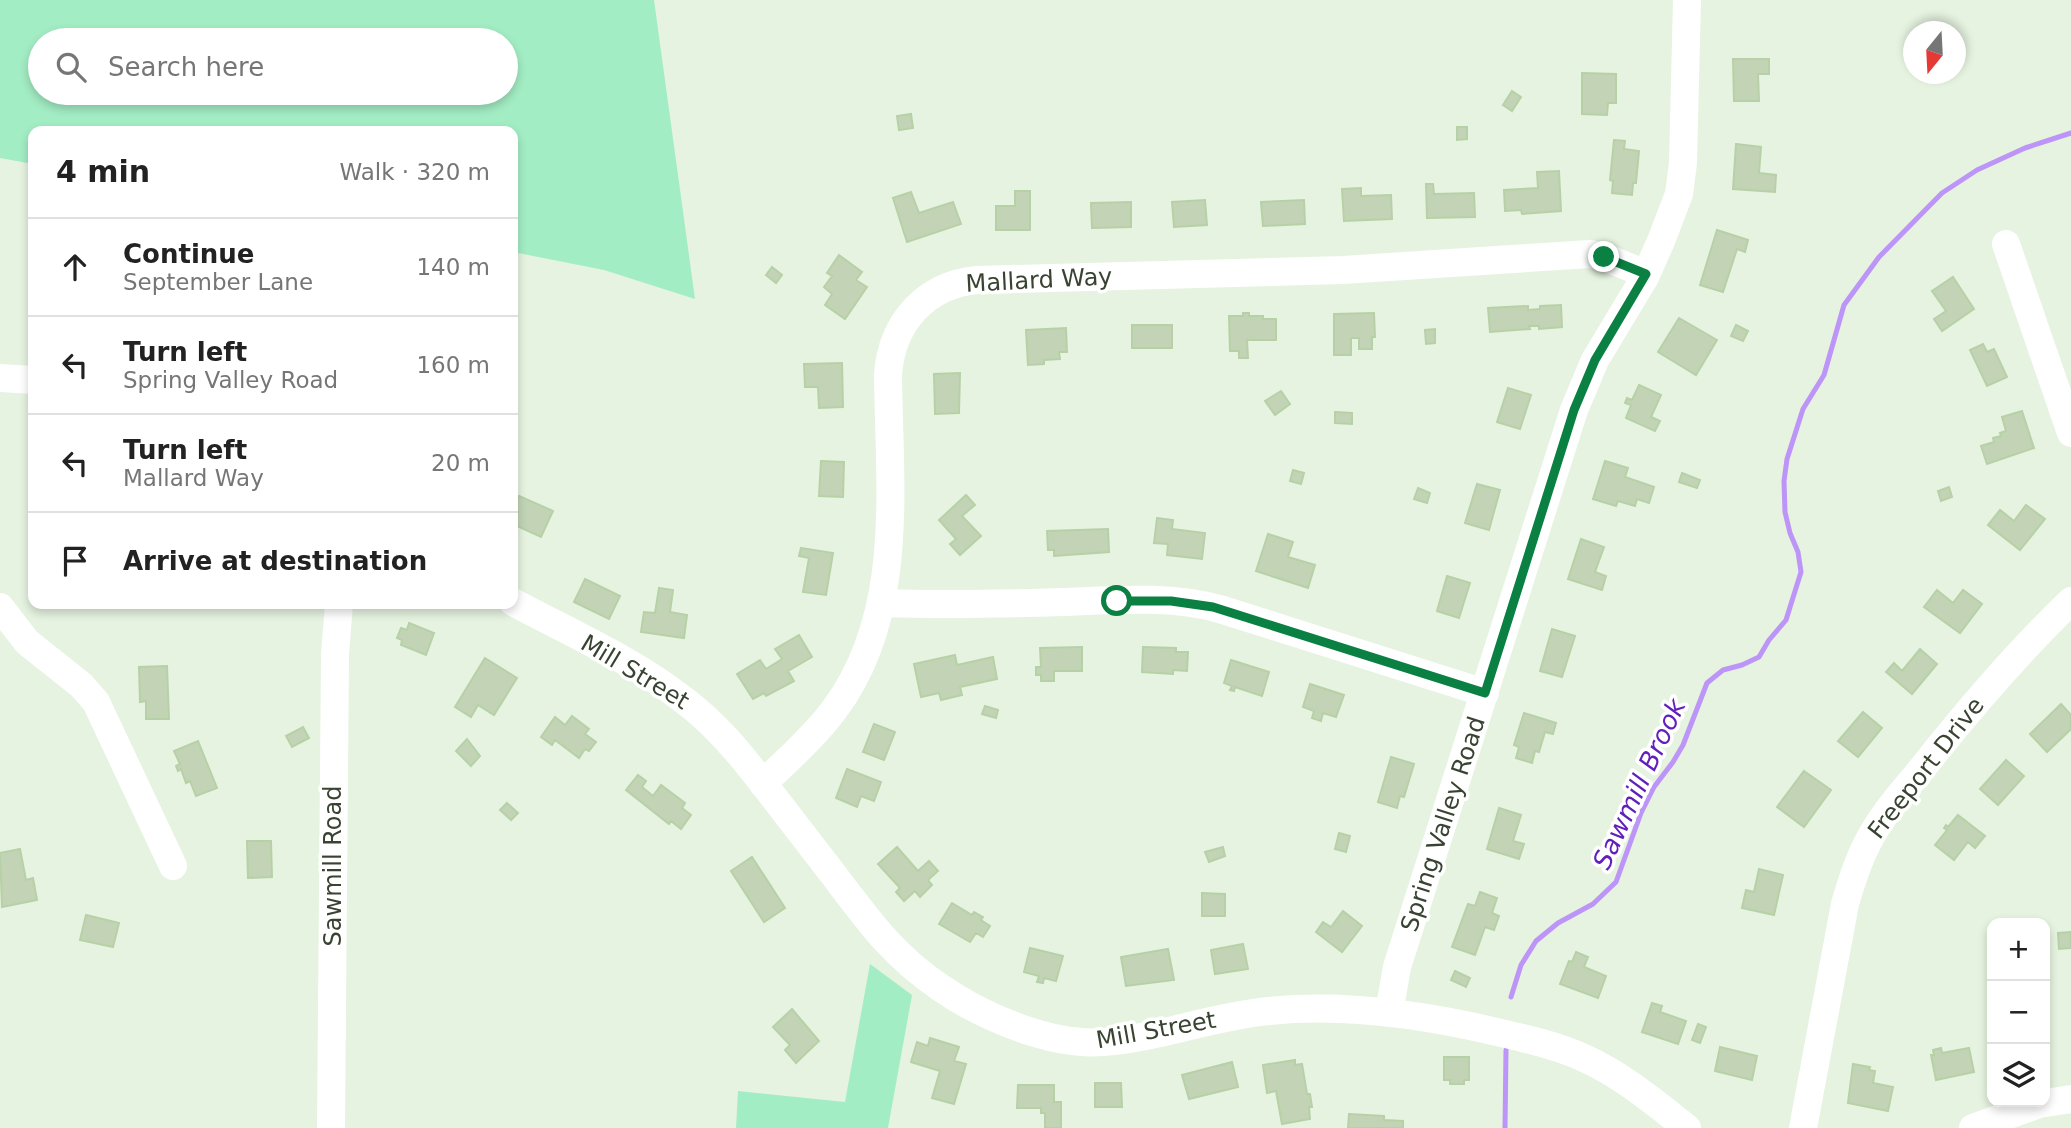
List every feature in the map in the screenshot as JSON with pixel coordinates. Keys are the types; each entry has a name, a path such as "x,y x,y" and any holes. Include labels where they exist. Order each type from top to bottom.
{"street":[{"name":"Spring Valley Road","path":"1389,1013 1397,967 1574,410 1595,360 1646,274 1670,220 1682,179 1687,0"},
{"path":"2007,244 2071,433"},
{"name":"Mallard Way","path":"763,783 803,745 835,709 862,661 881,603 889,550 890,355 896,337 911,313 924,300 949,286 977,280 1343,270 1590,254 1646,274"},
{"path":"0,378 28,380"},
{"name":"Freeport Drive","path":"1803,1128 1845,904 1855,869 1868,841 1885,814 1963,717 2071,601"},
{"path":"881,603 1196,603 1485,693"},
{"name":"Mill Street","path":"518,605 654,678 678,695 733,746 891,948 925,977 960,1000 1019,1027 1065,1040 1100,1043 1265,1011 1341,1009 1389,1013 1481,1028 1547,1045 1584,1058 1632,1086 1687,1128"},
{"path":"0,607 20,635 81,685 96,702 173,866"},
{"name":"Sawmill Road","path":"331,1128 335,654 339,609"},
{"path":"1973,1128 2039,1104 2071,1099"}],"green space":[{"path":"0,0 654,0 695,299 604,270 518,253 518,126 28,126 28,163 0,158"},
{"path":"870,964 912,995 888,1128 736,1128 738,1091 845,1102"}],"building":[{"path":"1733,59 1769,59 1769,74 1758,74 1759,101 1734,101"},
{"path":"1582,73 1616,74 1616,103 1608,103 1607,115 1582,114"},
{"path":"1512,91 1521,97 1512,111 1503,105"},
{"path":"911,114 913,128 899,130 897,116"},
{"path":"1457,127 1467,127 1467,139 1457,140"},
{"path":"1614,140 1625,141 1624,149 1639,151 1632,195 1612,193 1613,181 1610,180"},
{"path":"1736,144 1761,147 1759,173 1776,175 1775,192 1733,189"},
{"path":"1559,171 1561,211 1522,214 1521,210 1505,211 1504,190 1538,188 1537,172"},
{"path":"1426,184 1433,184 1434,194 1474,193 1475,217 1427,218"},
{"path":"1361,188 1361,196 1391,195 1392,219 1344,221 1342,189"},
{"path":"1015,191 1030,191 1030,230 996,230 996,206 1015,206"},
{"path":"911,192 919,213 953,202 961,224 907,242 893,198"},
{"path":"1205,200 1207,225 1174,227 1172,202"},
{"path":"1304,200 1305,224 1263,226 1261,202"},
{"path":"1131,202 1131,227 1092,228 1091,203"},
{"path":"1717,230 1748,240 1745,252 1737,249 1723,292 1700,285"},
{"path":"839,255 862,272 856,280 867,287 845,319 825,305 832,294 824,287 832,276 827,273"},
{"path":"772,267 782,275 776,283 766,275"},
{"path":"1953,277 1974,309 1942,331 1934,319 1946,311 1932,291"},
{"path":"1561,305 1562,327 1539,329 1539,326 1529,326 1530,329 1490,332 1488,308 1528,306 1528,310 1540,309 1540,306"},
{"path":"1243,313 1263,316 1263,319 1276,319 1276,340 1247,340 1248,358 1239,358 1239,351 1230,351 1229,316 1243,316"},
{"path":"1374,313 1375,337 1372,337 1372,349 1359,349 1359,338 1351,338 1351,355 1334,355 1334,314"},
{"path":"1679,318 1717,340 1696,375 1658,352"},
{"path":"1132,325 1172,325 1172,348 1132,348"},
{"path":"1736,325 1748,331 1743,341 1731,336"},
{"path":"1066,328 1067,352 1059,352 1060,359 1028,365 1026,330"},
{"path":"1435,329 1435,343 1426,344 1425,330"},
{"path":"1983,344 1987,352 1994,349 2007,377 1987,386 1970,350"},
{"path":"842,363 843,407 819,408 818,387 805,387 804,364"},
{"path":"960,373 959,413 935,414 934,374"},
{"path":"1639,385 1661,395 1651,417 1660,421 1655,431 1626,418 1631,405 1625,403 1627,398 1632,400"},
{"path":"1508,388 1531,395 1520,429 1497,422"},
{"path":"1281,391 1290,404 1275,415 1265,401"},
{"path":"2022,411 2034,448 1987,464 1981,446 1994,442 1993,438 2006,431 2002,417"},
{"path":"1335,412 1352,413 1352,424 1335,423"},
{"path":"821,461 844,462 843,497 819,496"},
{"path":"1605,461 1628,468 1625,477 1654,487 1649,503 1637,499 1635,506 1618,501 1616,506 1593,499"},
{"path":"1293,470 1304,473 1301,484 1290,481"},
{"path":"1682,473 1700,480 1697,488 1679,482"},
{"path":"1477,484 1500,490 1489,530 1465,523"},
{"path":"1949,487 1952,497 1941,501 1938,491"},
{"path":"1418,488 1430,493 1427,503 1414,499"},
{"path":"966,495 975,505 962,516 981,536 960,555 950,544 956,539 939,520"},
{"path":"519,496 553,511 541,537 518,526"},
{"path":"2026,505 2045,519 2020,550 1988,525 2000,510 2014,521"},
{"path":"1157,518 1173,520 1172,529 1205,533 1202,559 1167,555 1168,544 1154,543"},
{"path":"1108,529 1109,552 1054,556 1054,550 1048,550 1047,531"},
{"path":"1268,534 1293,542 1288,557 1315,565 1308,588 1256,571"},
{"path":"1581,539 1604,547 1595,572 1606,576 1602,590 1568,579"},
{"path":"801,548 833,553 826,595 803,592 809,558 799,556"},
{"path":"1447,576 1470,583 1459,618 1437,611"},
{"path":"585,579 620,596 609,619 574,602"},
{"path":"659,588 673,590 670,612 687,615 684,638 641,632 644,612 655,613"},
{"path":"1937,590 1953,603 1963,590 1982,604 1960,633 1924,607"},
{"path":"409,623 434,633 426,655 401,645 402,640 397,638 401,628 407,630"},
{"path":"1552,629 1575,636 1562,677 1540,671"},
{"path":"799,635 812,657 788,671 794,681 766,696 764,693 753,699 737,674 760,660 766,669 782,659 775,649"},
{"path":"1082,647 1082,671 1054,671 1054,681 1041,681 1041,675 1036,675 1036,667 1041,667 1040,648"},
{"path":"1143,647 1176,648 1176,652 1188,652 1187,671 1173,670 1173,674 1142,672"},
{"path":"1920,649 1937,664 1912,694 1886,672 1894,663 1902,671"},
{"path":"955,655 957,665 993,657 997,679 960,687 962,695 941,700 939,693 921,697 914,664"},
{"path":"485,658 517,678 494,715 478,705 471,717 455,707"},
{"path":"1231,660 1269,672 1262,696 1235,687 1234,691 1230,690 1232,686 1224,683"},
{"path":"167,666 169,719 146,719 146,701 140,702 139,667"},
{"path":"1310,684 1344,695 1336,717 1323,713 1321,721 1312,718 1314,711 1303,707"},
{"path":"2061,704 2071,715 2071,729 2047,752 2030,734"},
{"path":"985,706 998,710 996,718 982,714"},
{"path":"1863,712 1882,728 1858,757 1838,741"},
{"path":"1524,713 1556,723 1553,734 1545,732 1539,752 1535,751 1532,763 1516,758 1519,747 1514,745"},
{"path":"572,716 589,729 585,734 596,742 589,751 585,749 579,758 555,740 552,745 541,737 555,717 565,725"},
{"path":"874,724 895,732 884,760 863,752"},
{"path":"303,727 309,738 292,747 286,736"},
{"path":"467,739 480,756 471,766 456,751"},
{"path":"198,741 217,788 196,796 190,781 186,783 181,769 178,771 176,766 180,764 174,751"},
{"path":"1391,757 1414,764 1404,797 1400,796 1397,808 1378,802"},
{"path":"2006,760 2024,776 1998,805 1980,789"},
{"path":"847,769 881,782 874,801 861,796 857,807 836,798"},
{"path":"1804,771 1831,790 1804,827 1777,807"},
{"path":"638,775 646,781 642,787 653,796 661,785 685,803 682,808 691,815 681,829 671,821 669,824 626,790"},
{"path":"507,803 518,813 511,820 500,810"},
{"path":"1499,808 1521,815 1513,841 1524,844 1519,859 1487,849"},
{"path":"1958,815 1985,836 1975,848 1968,842 1954,860 1935,845 1947,830 1944,828 1946,825 1948,827"},
{"path":"1339,833 1350,836 1346,852 1335,849"},
{"path":"247,841 271,841 272,877 248,878"},
{"path":"897,847 918,871 929,861 938,871 928,880 932,885 920,897 915,891 904,901 896,892 900,888 878,864"},
{"path":"1223,847 1225,856 1209,862 1205,852"},
{"path":"20,849 26,880 33,878 37,900 2,907 0,853"},
{"path":"752,857 785,908 764,922 731,871"},
{"path":"1759,869 1783,875 1774,915 1742,908 1746,890 1754,892"},
{"path":"1480,892 1497,898 1492,913 1499,916 1494,930 1485,927 1475,955 1452,947 1468,904 1475,906"},
{"path":"1202,893 1225,894 1225,916 1202,916"},
{"path":"952,903 972,915 974,912 983,917 981,920 990,926 983,937 976,933 970,942 939,924"},
{"path":"1343,911 1362,926 1342,952 1316,932 1323,922 1331,927"},
{"path":"86,915 119,923 113,947 80,940"},
{"path":"2071,932 2071,948 2059,949 2058,933"},
{"path":"1243,944 1248,969 1215,974 1211,950"},
{"path":"1030,948 1063,956 1056,981 1044,978 1043,983 1037,982 1039,976 1024,972"},
{"path":"1168,949 1174,980 1126,986 1121,957"},
{"path":"1576,952 1588,957 1584,967 1606,976 1598,998 1560,984 1569,961 1572,962"},
{"path":"1455,971 1470,978 1466,987 1451,980"},
{"path":"1652,1003 1662,1006 1660,1012 1686,1021 1678,1044 1642,1032"},
{"path":"792,1009 819,1041 796,1063 785,1050 790,1045 773,1027"},
{"path":"1698,1024 1706,1027 1700,1043 1692,1040"},
{"path":"930,1038 959,1047 954,1061 966,1064 954,1104 932,1098 940,1071 911,1062 917,1042 928,1046"},
{"path":"1720,1047 1757,1056 1752,1080 1715,1071"},
{"path":"1941,1048 1942,1053 1969,1048 1974,1072 1936,1080 1931,1055 1934,1055 1933,1050"},
{"path":"1444,1057 1469,1057 1469,1080 1464,1080 1464,1084 1450,1084 1450,1080 1444,1080"},
{"path":"1295,1060 1295,1065 1302,1064 1307,1094 1310,1094 1310,1119 1282,1124 1276,1091 1267,1093 1263,1065"},
{"path":"1232,1062 1238,1087 1189,1099 1182,1075"},
{"path":"1853,1064 1870,1067 1869,1070 1875,1071 1873,1083 1893,1087 1888,1111 1848,1103"},
{"path":"1095,1083 1121,1083 1122,1107 1095,1107"},
{"path":"1018,1085 1054,1085 1054,1102 1061,1102 1061,1128 1045,1128 1045,1113 1041,1113 1041,1108 1017,1108"},
{"path":"1349,1114 1384,1116 1384,1120 1403,1121 1403,1128 1348,1128"}],"waterway":[{"name":"Sawmill Brook","path":"1511,997 1521,965 1536,941 1558,923 1593,904 1616,882 1641,813 1654,787 1683,745 1707,683 1723,670 1759,657 1786,620 1801,572 1798,552 1785,512 1784,481 1787,459 1803,409 1824,375 1844,305 1879,257 1942,193 1977,170 2025,148 2071,133"},
{"name":"Sawmill Brook","path":"1505,1128 1506,1050"}],"route":[{"path":"1117,601 1171,601 1213,607 1485,693 1574,410 1595,360 1646,274 1604,257"}]}
